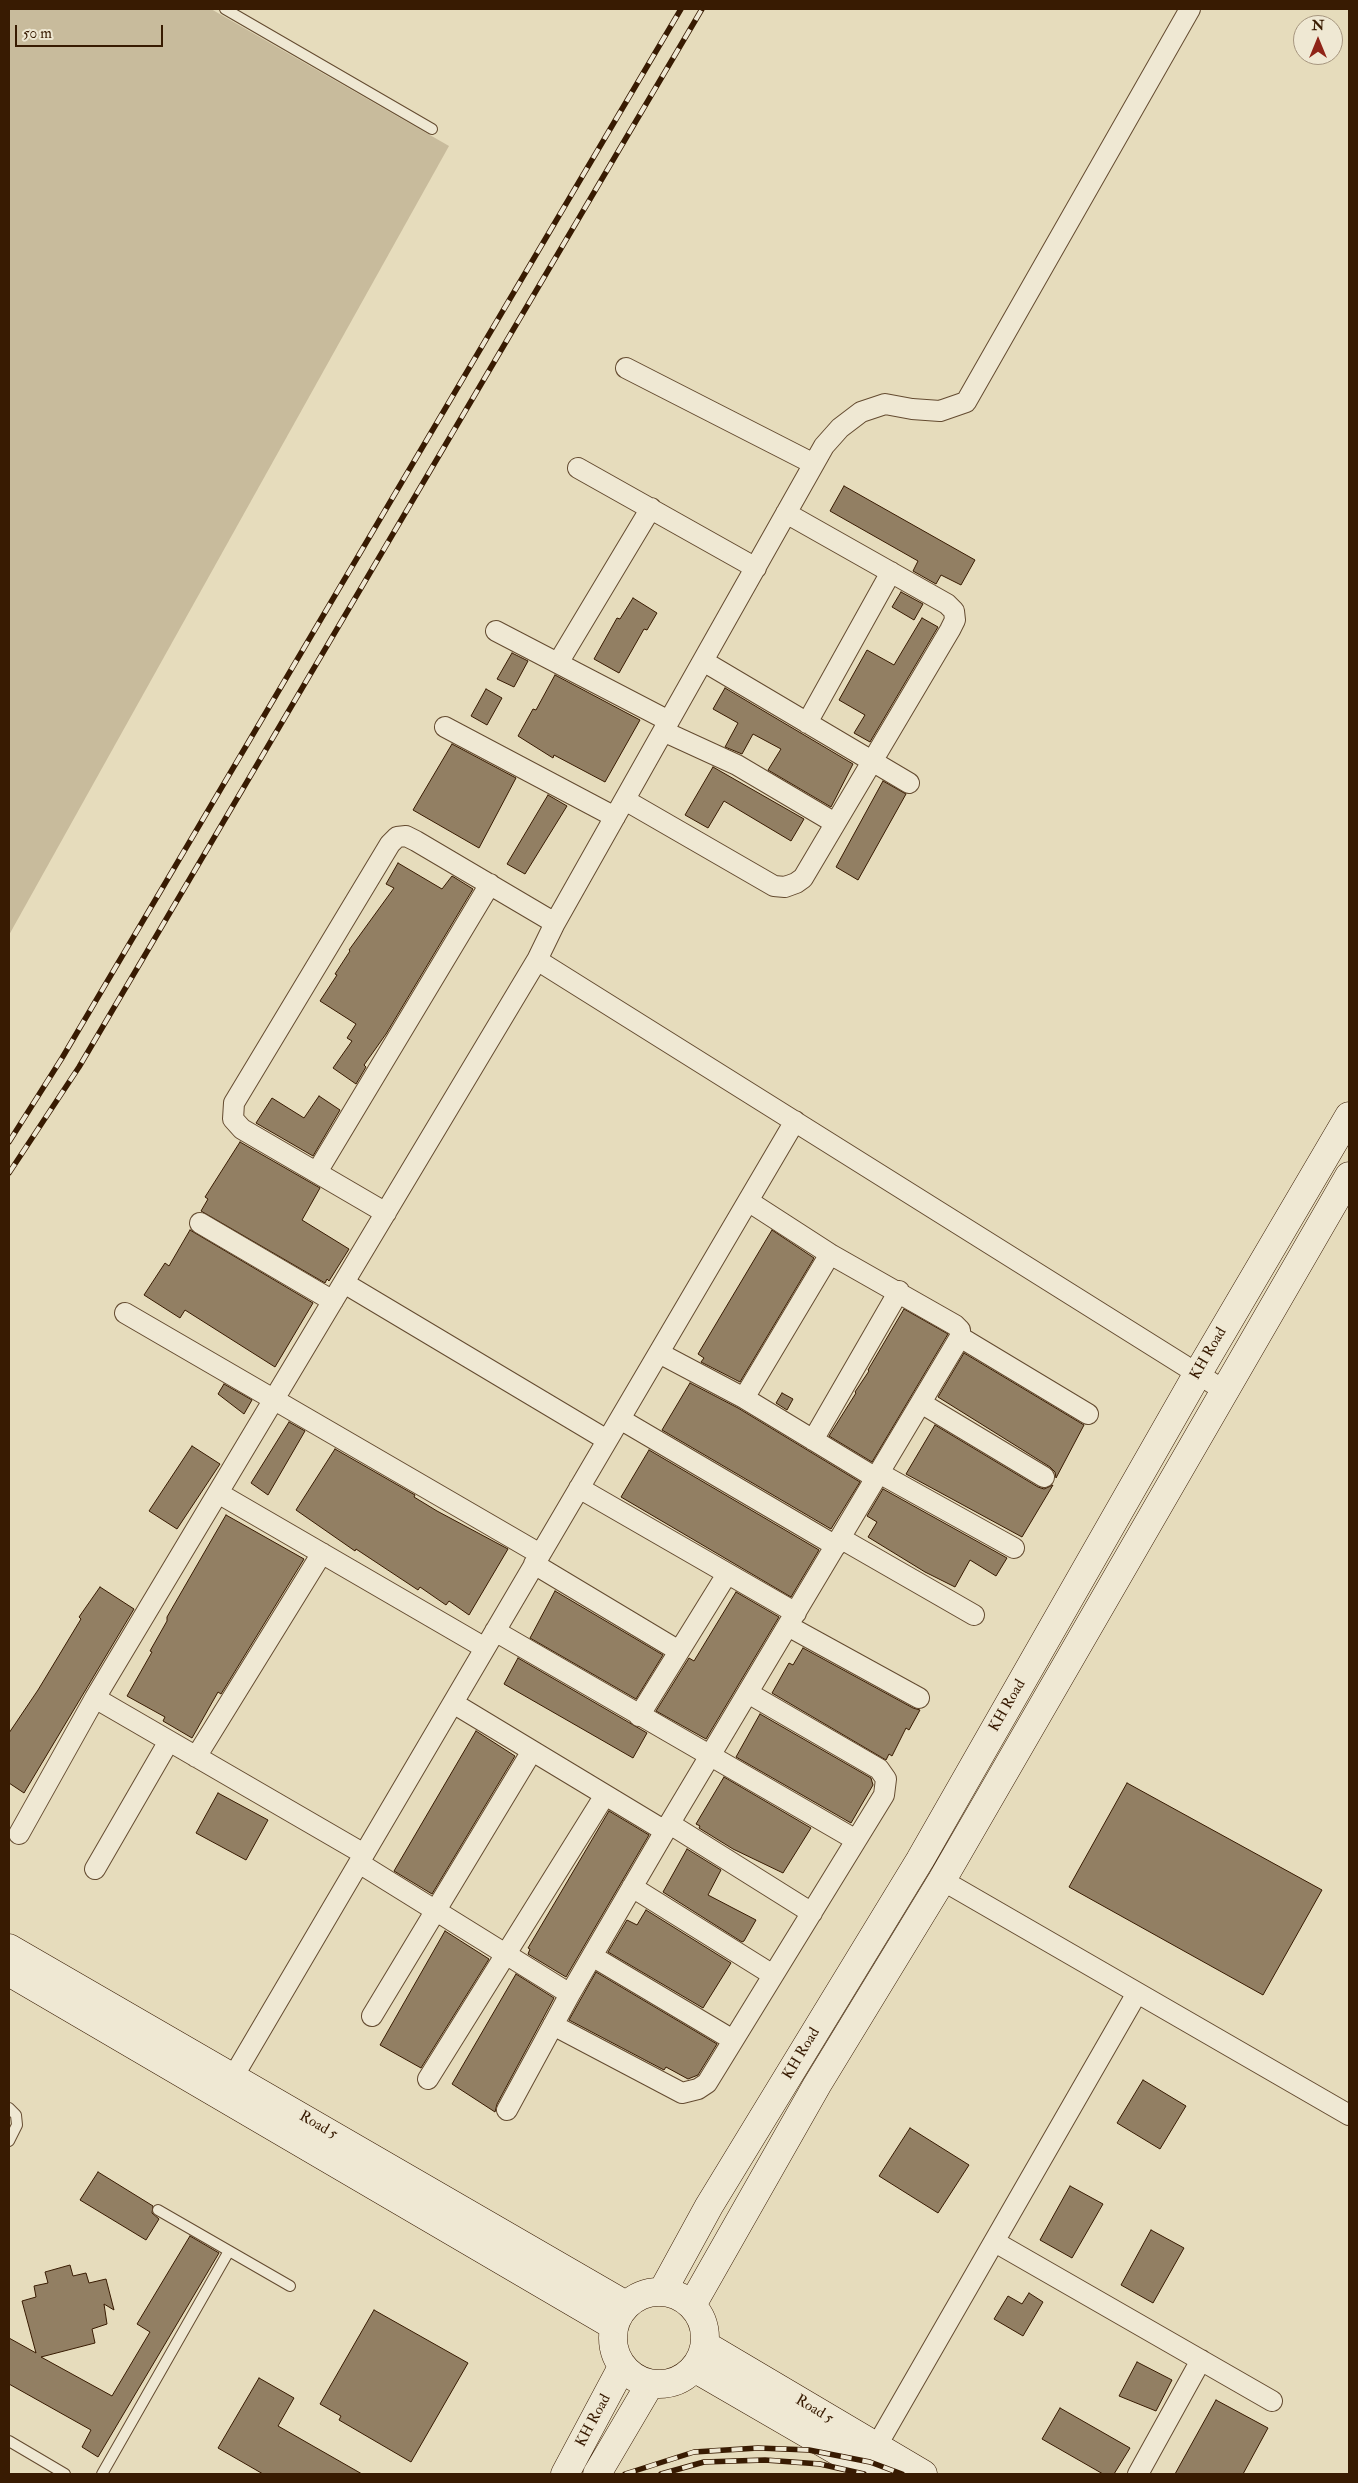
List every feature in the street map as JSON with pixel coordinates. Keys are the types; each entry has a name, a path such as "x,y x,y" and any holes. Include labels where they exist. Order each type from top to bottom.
{"main road":[{"name":"KH Road","path":"662,2292 710,2206 920,1860 1198,1373 1349,1116"},
{"name":"KH Road","path":"692,2305 817,2085 942,1880 1349,1176"},
{"name":"Road 5","path":"9,1948 227,2087 620,2316"},
{"name":"Road 5","path":"9,1972 227,2087"},
{"path":"662,2292 673,2294 692,2305 703,2324 700,2357 685,2377 674,2382 650,2384 630,2375 622,2367 613,2348 620,2316 637,2297 662,2292"},
{"name":"Road 5","path":"700,2357 876,2447 923,2474"},
{"name":"Road 5","path":"700,2357 877,2474"},
{"name":"KH Road","path":"565,2474 622,2367"},
{"name":"KH Road","path":"597,2474 650,2384"}],"street":[{"path":"19,1834 95,1698 537,960 555,923 824,446 840,428 861,412 885,404 912,409 940,411 966,402 1190,9"},
{"path":"626,368 814,464"},
{"path":"578,468 756,568"},
{"path":"558,663 650,508"},
{"path":"445,727 620,808 774,886 785,887 803,878 955,620 954,611 948,604 786,513"},
{"path":"807,722 891,572"},
{"path":"496,631 558,663 835,823"},
{"path":"703,661 807,722 871,763 909,783"},
{"path":"386,1212 242,1128 233,1119 234,1104 390,844 398,838 406,836 416,841 555,923"},
{"path":"317,1172 490,884"},
{"path":"537,960 1226,1391"},
{"path":"227,2087 795,1121"},
{"path":"507,2110 570,1994 632,1887 960,1337 960,1330 955,1325 899,1291 830,1254 748,1201"},
{"path":"200,1223 333,1301"},
{"path":"744,1398 830,1254"},
{"path":"344,1283 607,1440"},
{"path":"813,1440 899,1291"},
{"path":"125,1313 274,1399 537,1559 679,1651"},
{"path":"960,1337 1088,1414"},
{"path":"659,1353 744,1398 813,1440 1014,1548"},
{"path":"921,1403 1044,1477"},
{"path":"620,1419 838,1542 974,1615"},
{"path":"579,1488 727,1574 792,1619 919,1698"},
{"path":"218,1493 485,1648"},
{"path":"196,1756 322,1553"},
{"path":"639,1716 727,1574"},
{"path":"495,1631 856,1840"},
{"path":"553,2025 682,2093 698,2089 707,2083 884,1795 886,1779 879,1769 748,1693"},
{"path":"95,1698 196,1756 361,1859 435,1910 570,1994"},
{"path":"452,1703 605,1795 668,1828 812,1912"},
{"path":"95,1868 170,1741"},
{"path":"372,2016 532,1751"},
{"path":"428,2079 605,1795"},
{"path":"942,1880 1349,2115"},
{"path":"632,1887 773,1975"},
{"path":"592,1956 733,2040"},
{"path":"876,2447 1137,1993"},
{"path":"995,2242 1272,2401"},
{"path":"1138,2474 1201,2360"}],"lane":[{"path":"225,9 432,129"},
{"path":"9,2108 16,2115 17,2125 9,2140"},
{"path":"158,2210 290,2286"},
{"path":"102,2474 229,2251"},
{"path":"9,2441 65,2474"}],"shaded area":[{"path":"9,9 211,9 449,146 9,935"}],"building":[{"path":"844,486 975,560 961,585 941,575 936,584 913,571 918,561 830,511"},
{"path":"901,592 923,604 914,620 892,607"},
{"path":"633,598 657,613 647,630 644,629 619,673 594,659 617,618 620,619"},
{"path":"922,618 938,627 870,742 854,733 865,715 839,700 867,650 894,665"},
{"path":"512,653 528,661 514,687 497,679"},
{"path":"555,675 640,720 605,782 554,755 553,758 518,736 533,709 536,710"},
{"path":"725,688 853,764 831,807 768,770 781,749 753,734 742,754 725,747 738,723 713,709"},
{"path":"486,689 502,698 487,725 471,716"},
{"path":"452,744 516,778 479,848 413,810"},
{"path":"713,767 804,819 791,841 724,801 708,828 685,815"},
{"path":"883,781 906,794 858,880 836,867"},
{"path":"548,795 567,806 525,874 507,864"},
{"path":"398,863 442,889 452,876 473,889 386,1034 364,1065 366,1067 356,1084 333,1068 352,1041 347,1038 356,1024 320,1001 337,975 335,974 349,950 394,888 386,884"},
{"path":"319,1096 340,1110 313,1156 256,1123 272,1098 304,1118"},
{"path":"240,1142 320,1188 302,1220 349,1249 329,1281 327,1279 325,1283 201,1211 208,1199 205,1197"},
{"path":"190,1230 313,1303 275,1367 185,1310 180,1318 144,1295 165,1263 169,1266"},
{"path":"772,1230 814,1258 740,1382 701,1362 704,1358 698,1354"},
{"path":"904,1309 948,1334 872,1462 829,1436"},
{"path":"964,1353 1084,1425 1056,1478 1055,1472 1050,1467 938,1397"},
{"path":"690,1383 738,1408 860,1482 831,1529 662,1430"},
{"path":"224,1384 252,1400 244,1414 218,1394"},
{"path":"782,1393 793,1399 787,1410 776,1403"},
{"path":"289,1422 305,1431 268,1495 251,1483"},
{"path":"935,1425 1038,1487 1044,1489 1053,1485 1022,1537 906,1474"},
{"path":"192,1446 220,1464 177,1529 149,1511"},
{"path":"335,1449 415,1495 414,1497 437,1511 508,1549 469,1615 449,1601 446,1605 420,1587 418,1590 356,1549 355,1551 296,1510"},
{"path":"649,1450 819,1550 791,1597 621,1497"},
{"path":"883,1489 1007,1558 996,1576 970,1560 955,1587 925,1572 868,1537 877,1522 867,1516"},
{"path":"226,1515 304,1559 221,1694 218,1692 192,1738 163,1721 165,1717 127,1696 152,1652 150,1651 167,1621 167,1617"},
{"path":"100,1587 134,1609 24,1793 9,1783 9,1733 38,1690 81,1619 79,1617"},
{"path":"555,1591 663,1655 636,1699 530,1638"},
{"path":"736,1592 779,1617 706,1739 656,1711 689,1658 694,1661"},
{"path":"803,1648 913,1708 920,1710 909,1730 906,1728 892,1756 889,1754 886,1760 772,1693 789,1663 793,1665"},
{"path":"518,1658 647,1733 633,1758 504,1684"},
{"path":"760,1714 871,1778 873,1785 851,1823 736,1757"},
{"path":"476,1731 515,1756 432,1894 394,1871"},
{"path":"724,1777 811,1828 783,1873 733,1849 699,1828 700,1826 696,1824"},
{"path":"1127,1783 1322,1890 1263,1995 1069,1887"},
{"path":"218,1793 268,1820 246,1860 196,1833"},
{"path":"609,1811 649,1835 566,1977 528,1954 530,1949 528,1948"},
{"path":"687,1849 721,1870 708,1895 756,1920 744,1941 742,1942 663,1892"},
{"path":"646,1910 731,1963 703,2008 608,1952 627,1920 637,1925"},
{"path":"445,1931 489,1959 421,2068 380,2045"},
{"path":"596,1972 717,2044 698,2075 688,2079 666,2067 664,2070 569,2020"},
{"path":"516,1974 554,1998 497,2104 495,2112 452,2084"},
{"path":"1143,2080 1186,2106 1160,2149 1117,2123"},
{"path":"910,2128 969,2165 938,2213 879,2176"},
{"path":"98,2172 153,2206 152,2213 159,2219 146,2240 80,2200"},
{"path":"1070,2186 1103,2204 1072,2258 1040,2240"},
{"path":"1151,2230 1184,2248 1153,2303 1121,2285"},
{"path":"190,2236 219,2253 98,2457 82,2447 91,2430 9,2384 9,2338 36,2353 22,2301 36,2297 34,2286 48,2283 45,2272 70,2265 73,2276 86,2273 89,2283 106,2279 114,2310 104,2304 107,2324 92,2329 95,2343 41,2357 112,2396 150,2332 137,2324"},
{"path":"1029,2293 1043,2302 1023,2336 994,2319 1008,2296 1022,2304"},
{"path":"374,2310 468,2363 411,2462 339,2420 341,2416 320,2404"},
{"path":"1137,2362 1172,2380 1156,2411 1119,2396"},
{"path":"259,2378 294,2398 278,2426 362,2474 263,2474 218,2448"},
{"path":"1216,2400 1268,2428 1243,2474 1175,2474"},
{"path":"1060,2408 1130,2448 1114,2474 1103,2474 1042,2439"}],"railway":[{"path":"9,1142 62,1058 681,9"},
{"path":"9,1173 79,1067 702,9"},
{"path":"625,2474 694,2452 758,2448 809,2450 870,2462 902,2474"},
{"path":"661,2474 704,2462 765,2460 820,2464 864,2474"}]}
